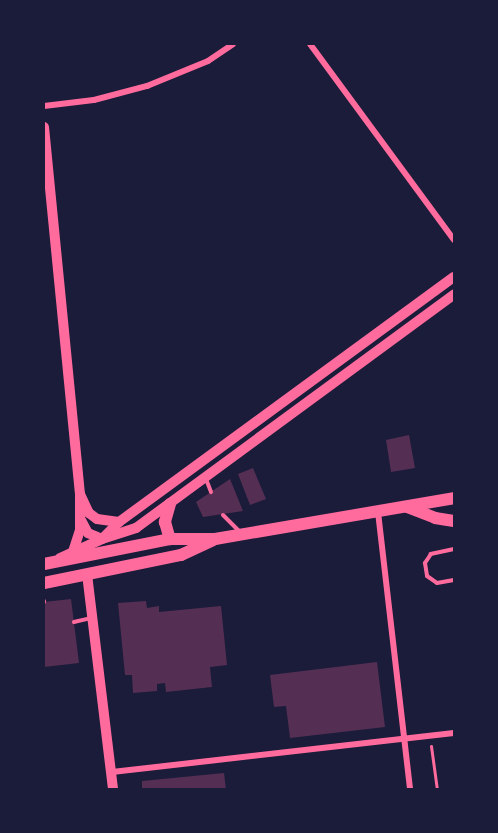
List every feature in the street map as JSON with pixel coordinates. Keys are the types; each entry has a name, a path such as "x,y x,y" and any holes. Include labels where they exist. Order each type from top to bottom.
{"main road":[{"path":"44,127 80,494 81,520 73,551"},
{"path":"102,539 119,522 454,277"},
{"path":"46,564 102,539 136,528 454,294"},
{"path":"80,494 89,513 97,519 119,522"},
{"path":"46,564 170,539 215,539 454,498"},
{"path":"170,504 165,522 170,539"},
{"path":"406,507 435,518 454,521"},
{"path":"81,520 88,533 102,539"},
{"path":"44,583 181,555 215,539"},
{"path":"87,574 113,789"}],"street":[{"path":"44,106 94,100 147,86 208,61 233,44"},
{"path":"309,44 454,240"},
{"path":"378,512 406,738 410,789"},
{"path":"112,772 454,733"}],"lane":[{"path":"205,478 211,492"},
{"path":"223,514 242,535"},
{"path":"454,549 431,554 425,564 427,576 437,583 454,580"},
{"path":"74,622 92,618"}],"path":[{"path":"429,735 438,789"}],"building":[{"path":"409,435 415,468 391,472 386,440"},
{"path":"253,468 266,499 250,505 238,474"},
{"path":"230,479 243,511 203,517 196,502"},
{"path":"71,599 79,663 44,667 44,602"},
{"path":"146,601 147,608 159,606 159,612 221,606 227,665 210,667 212,687 166,692 165,683 157,684 157,691 133,693 132,675 125,675 118,603"},
{"path":"377,662 385,727 290,738 286,706 274,707 270,675"},
{"path":"224,773 226,790 142,790 142,781"}]}
